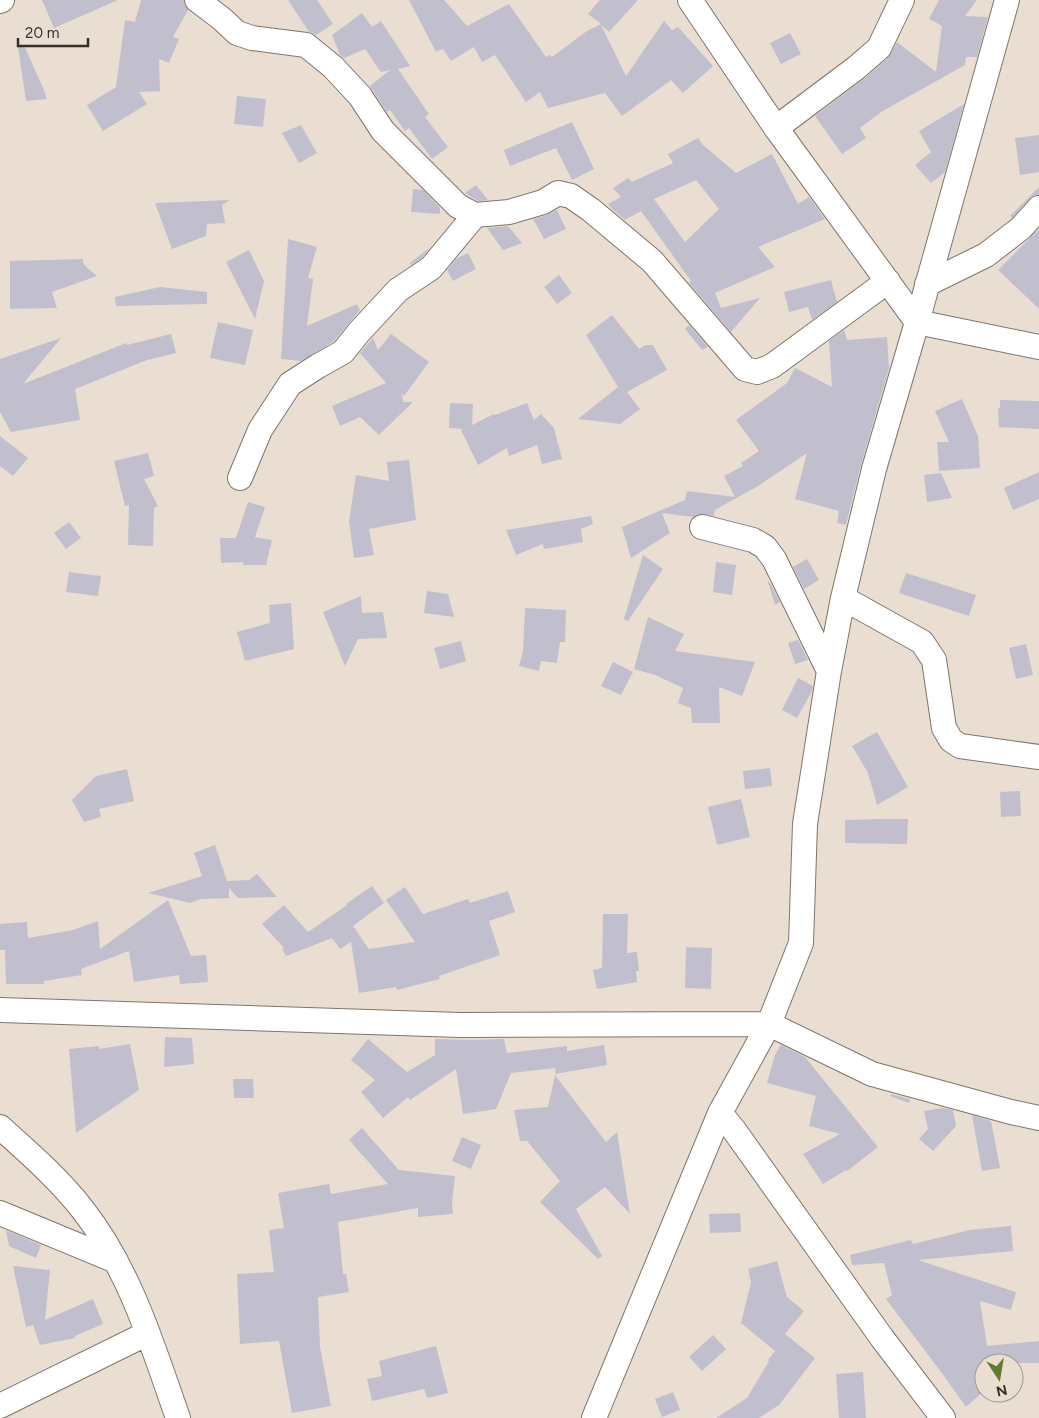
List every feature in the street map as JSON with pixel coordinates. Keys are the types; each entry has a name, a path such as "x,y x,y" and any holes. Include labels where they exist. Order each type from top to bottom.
{"street":[{"path":"197,0 237,33 252,38 306,45 333,68 360,96 383,131 458,206 475,215 509,212 542,202 558,193 571,196 591,210 652,261 745,370 757,372 772,366 888,281"},
{"path":"690,0 776,128 917,322 1039,347"},
{"path":"776,128 856,68 879,48 902,0"},
{"path":"594,1418 720,1113 769,1024 801,943 805,824 829,671 843,598 874,469 1007,0"},
{"path":"927,284 986,255 1021,228 1039,208"},
{"path":"240,478 260,430 290,384 343,352 398,290 431,268 475,215"},
{"path":"702,527 752,540 766,547 829,671"},
{"path":"843,598 922,642 934,660 944,728 951,740 960,746 1039,757"},
{"path":"0,1010 460,1025 769,1024 872,1074 1039,1118"},
{"path":"720,1113 882,1338 943,1418"},
{"path":"0,1127 45,1167 84,1211 116,1261 148,1333 178,1418"},
{"path":"0,1213 116,1261"},
{"path":"0,1406 148,1333"}],"building":[{"path":"42,0 118,0 54,28"},
{"path":"141,0 184,0 188,10 173,37 179,39 169,63 159,59 160,91 139,92 147,104 103,131 87,105 116,87 125,20 135,22"},
{"path":"288,0 317,0 333,24 316,35 309,32"},
{"path":"409,0 444,0 467,26 509,4 546,57 550,55 552,57 587,31 601,24 588,14 600,0 638,0 609,32 601,25 626,76 664,21 672,30 678,27 713,66 683,93 671,80 622,116 605,93 548,108 540,92 526,102 495,55 482,62 474,47 451,61 443,49 436,52"},
{"path":"939,0 977,0 965,16 988,17 977,57 966,57 965,65 881,112 860,128 866,138 842,154 815,116 864,79 888,58 897,42 936,72 942,26 929,19"},
{"path":"362,13 372,27 381,21 410,66 398,69 429,114 425,117 448,147 432,159 409,128 405,131 390,110 387,112 370,86 390,70 381,72 365,49 344,58 340,55 332,35"},
{"path":"790,33 801,54 781,64 770,43"},
{"path":"24,45 47,99 26,101 18,47"},
{"path":"237,96 266,99 263,127 234,124"},
{"path":"964,104 945,172 931,183 915,165 931,152 919,131"},
{"path":"572,122 594,169 572,180 556,148 510,166 504,150"},
{"path":"301,125 317,153 299,163 282,133"},
{"path":"1039,135 1039,172 1020,175 1015,138"},
{"path":"698,138 702,144 736,173 772,154 798,204 809,197 825,219 758,247 775,267 715,293 721,308 760,298 731,332 689,283 691,281 641,211 625,220 608,204 621,197 613,188 628,178 632,182 673,163 668,154","holes":["696,180 719,209 685,242 654,199"]},
{"path":"476,185 488,200 478,201 465,193"},
{"path":"1039,187 1039,195 1034,195 1029,199 1012,218 1010,216"},
{"path":"413,189 423,190 440,208 440,214 411,212"},
{"path":"230,200 222,205 225,223 207,224 206,236 172,249 155,203"},
{"path":"557,210 566,229 544,239 533,219"},
{"path":"508,226 522,243 503,250 487,228"},
{"path":"1039,229 1039,309 998,270"},
{"path":"288,239 317,247 308,278 313,279 307,326 357,304 360,310 334,341 301,361 281,359"},
{"path":"429,248 422,258 411,265 410,263"},
{"path":"249,250 264,281 255,319 226,262"},
{"path":"468,253 476,269 453,281 447,270 456,259"},
{"path":"83,259 84,265 97,276 52,292 57,308 10,309 10,261"},
{"path":"559,275 572,293 557,304 544,287"},
{"path":"831,280 837,302 812,320 808,307 789,312 784,292"},
{"path":"160,287 207,292 207,304 116,306 115,297"},
{"path":"612,315 639,349 645,345 653,345 667,370 627,392 640,409 620,424 578,419 618,387 586,335"},
{"path":"218,322 253,330 245,365 210,358"},
{"path":"689,325 708,347 702,350 685,329"},
{"path":"844,330 847,340 887,337 889,368 846,525 837,523 839,511 795,499 807,453 758,486 715,510 714,516 699,514 693,517 662,513 670,533 631,558 622,527 685,500 687,491 735,497 724,476 743,466 741,463 759,451 736,420 787,383 795,368 832,387 829,341"},
{"path":"171,334 176,353 147,360 75,389 80,420 11,432 0,412 0,359 61,338 23,384 126,343 127,345"},
{"path":"391,334 429,362 404,396 402,393 403,402 413,402 379,435 360,417 340,426 332,406 386,383 360,353 373,338 378,350"},
{"path":"962,399 978,436 980,468 939,471 937,442 949,442 935,411"},
{"path":"1000,400 1039,401 1039,429 999,427 998,408 1000,408"},
{"path":"450,403 473,404 472,425 494,414 527,403 534,420 541,414 554,428 562,459 542,464 537,445 509,456 507,448 478,465 461,430 463,429 449,428"},
{"path":"0,436 28,458 13,476 0,466"},
{"path":"148,453 154,476 144,479 158,506 154,508 153,546 128,545 129,505 125,506 114,461"},
{"path":"409,460 416,520 369,529 374,555 354,558 349,521 356,475 389,481 387,462"},
{"path":"1039,472 1039,499 1013,510 1004,488"},
{"path":"941,473 952,498 927,502 924,475"},
{"path":"248,502 265,507 255,537 272,540 266,565 243,565 244,562 221,563 220,538 236,538"},
{"path":"591,516 593,524 581,529 583,542 544,549 543,544 516,555 506,530"},
{"path":"69,522 81,538 66,549 54,533"},
{"path":"643,555 663,569 628,621 624,619"},
{"path":"807,559 819,580 804,589 793,567"},
{"path":"716,562 736,565 732,595 713,592"},
{"path":"69,572 101,576 98,596 66,592"},
{"path":"906,573 976,595 969,616 899,593"},
{"path":"768,582 780,602 775,605"},
{"path":"427,591 448,594 454,617 424,613"},
{"path":"361,596 362,613 383,612 387,638 358,639 345,666 323,612"},
{"path":"291,603 294,649 245,661 237,632 270,623 269,605"},
{"path":"525,608 566,610 565,642 560,642 557,663 541,661 539,671 519,666 523,651"},
{"path":"648,617 684,634 675,651 755,662 742,696 719,687 720,723 692,723 691,708 678,703 683,688 655,675 634,669"},
{"path":"798,640 808,660 795,664 788,643"},
{"path":"461,641 466,661 440,669 434,648"},
{"path":"1026,644 1033,675 1016,679 1009,648"},
{"path":"613,662 633,672 621,695 601,686"},
{"path":"798,678 813,686 797,718 782,710"},
{"path":"877,732 908,787 877,805 868,773 852,746"},
{"path":"770,768 772,786 745,789 743,771"},
{"path":"127,769 134,801 99,809 101,817 84,822 72,800 96,776"},
{"path":"1020,791 1021,816 1001,817 1000,792"},
{"path":"741,799 750,837 717,845 708,807"},
{"path":"908,819 907,844 845,843 845,820"},
{"path":"215,845 227,881 249,880 257,874 277,897 238,898 229,888 229,898 201,899 190,903 148,893 202,876 194,853"},
{"path":"372,886 384,903 353,926 369,949 415,942 386,900 405,887 423,914 468,899 470,903 508,891 515,912 489,921 500,955 439,976 440,979 397,990 396,987 359,993 351,942 340,949 332,938 286,956 282,949 284,948 262,924 284,905 308,932"},
{"path":"168,900 191,956 206,955 208,982 180,984 179,975 134,982 129,951 81,969 82,975 44,981 44,984 6,984 5,950 0,950 0,924 27,922 28,938 73,930 98,921 100,949"},
{"path":"603,914 628,914 627,953 637,952 639,971 636,971 637,982 597,989 593,970 602,968"},
{"path":"686,947 712,948 711,989 685,988"},
{"path":"165,1037 192,1038 194,1064 164,1067"},
{"path":"368,1039 407,1072 435,1055 435,1039 504,1039 507,1053 567,1046 567,1051 604,1045 607,1065 555,1074 556,1068 511,1073 496,1109 463,1114 456,1069 410,1100 408,1097 383,1118 361,1092 375,1080 351,1060"},
{"path":"130,1044 139,1090 76,1133 69,1049 99,1046 99,1049"},
{"path":"781,1045 805,1057 878,1147 847,1171 823,1184 803,1154 840,1134 809,1126 816,1096 767,1083 775,1055"},
{"path":"555,1075 606,1142 617,1132 630,1214 605,1187 576,1209 602,1256 598,1259 540,1202 560,1181 527,1141 520,1141 514,1110 548,1107"},
{"path":"233,1079 253,1079 254,1098 234,1098"},
{"path":"891,1094 910,1099 909,1103 890,1096"},
{"path":"943,1108 953,1110 956,1126 933,1151 919,1139 928,1129 924,1111"},
{"path":"972,1115 991,1121 1000,1168 982,1171"},
{"path":"362,1128 399,1170 455,1176 452,1203 453,1214 418,1217 418,1208 338,1222 343,1274 346,1274 349,1292 318,1297 320,1347 331,1406 292,1413 279,1341 240,1344 237,1274 274,1272 269,1230 284,1228 278,1193 329,1184 331,1194 388,1184 349,1140"},
{"path":"462,1137 481,1145 471,1169 452,1161"},
{"path":"740,1213 741,1232 710,1233 709,1214"},
{"path":"1011,1226 1013,1251 918,1260 1016,1292 1011,1310 980,1301 987,1346 1039,1341 1039,1363 1024,1363 1024,1353 974,1353 974,1400 966,1407 886,1299 892,1295 884,1263 852,1265 850,1255 911,1240 913,1244 970,1230"},
{"path":"6,1230 41,1245 36,1258 9,1246"},
{"path":"777,1261 787,1297 804,1311 785,1334 815,1358 779,1405 759,1418 716,1418 747,1398 775,1351 741,1323 751,1282 748,1269"},
{"path":"13,1266 50,1270 45,1320 93,1299 103,1324 75,1336 75,1338 40,1345 33,1325 26,1327"},
{"path":"713,1335 726,1349 702,1371 689,1357"},
{"path":"436,1346 448,1393 427,1398 424,1389 372,1401 367,1379 382,1376 379,1361"},
{"path":"863,1372 866,1418 839,1418 836,1374"},
{"path":"673,1392 680,1410 662,1417 655,1399"}]}
